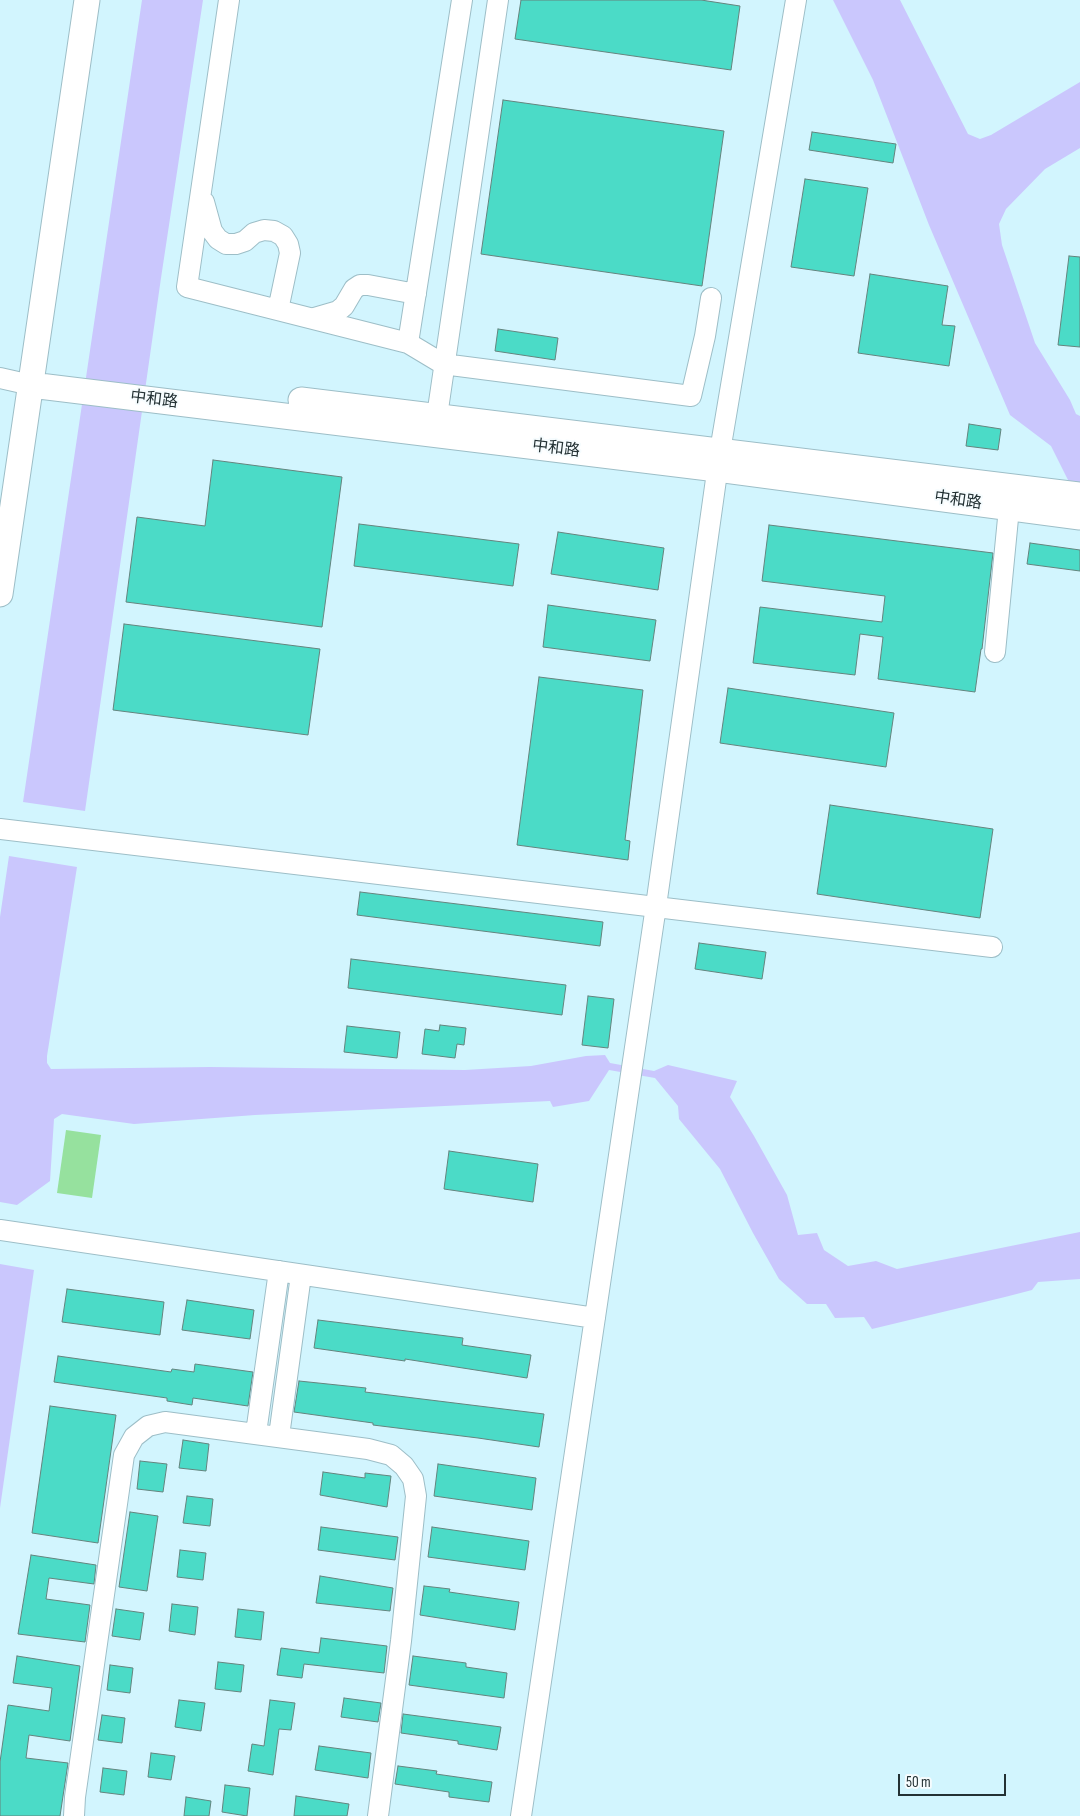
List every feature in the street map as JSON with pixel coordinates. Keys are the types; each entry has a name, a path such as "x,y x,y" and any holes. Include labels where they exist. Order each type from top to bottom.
{"main road":[{"path":"0,594 87,0"},
{"name":"中和路","path":"33,377 436,416 1009,508 1080,517"},
{"name":"中和路","path":"33,377 718,460 1080,495"}],"street":[{"path":"229,0 187,287 408,343 443,364 691,396 705,336 711,298"},
{"path":"408,343 462,0"},
{"path":"436,416 498,0"},
{"path":"521,1816 656,906 718,460 796,0"},
{"path":"201,192 212,231 218,239 226,244 236,244 245,241 254,233 264,230 274,231 283,236 288,244 290,253 278,310"},
{"path":"312,319 338,311 344,306 354,289 360,285 416,294"},
{"path":"0,378 33,377"},
{"path":"995,652 1009,508"},
{"path":"0,829 992,947"},
{"path":"0,1230 595,1318"},
{"path":"256,1433 279,1271"},
{"path":"278,1436 301,1275"},
{"path":"74,1816 75,1797 124,1455 134,1437 148,1426 166,1422 368,1449 391,1455 404,1466 413,1479 416,1496 401,1640 378,1816"}],"green space":[{"path":"66,1130 101,1135 92,1198 57,1193"}],"water":[{"path":"142,0 203,0 161,278 85,811 23,802"},
{"path":"833,0 900,0 968,134 980,139 991,135 1080,82 1080,148 1045,169 1006,209 999,224 1002,245 1035,343 1070,400 1076,414 1080,416 1080,504 1051,446 1010,415 929,225 873,80"},
{"path":"9,856 77,867 47,1056 47,1063 51,1069 210,1067 465,1070 531,1066 586,1056 605,1055 610,1063 654,1071 668,1065 737,1081 730,1097 787,1195 798,1235 817,1233 824,1250 848,1266 876,1261 897,1269 1080,1232 1080,1279 1038,1282 1032,1290 872,1329 864,1317 835,1318 826,1304 807,1304 779,1279 720,1169 679,1119 678,1106 655,1078 609,1070 589,1101 553,1107 550,1101 255,1115 134,1124 62,1114 54,1119 50,1181 17,1205 0,1202 0,917"},
{"path":"0,1264 34,1270 0,1508"}],"building":[{"path":"521,0 701,0 740,6 731,70 515,39"},
{"path":"503,100 724,131 702,286 481,254"},
{"path":"812,132 896,144 893,163 809,150"},
{"path":"805,179 868,188 854,276 791,267"},
{"path":"1069,256 1080,257 1080,347 1058,345"},
{"path":"870,274 948,286 942,325 955,326 949,366 858,353"},
{"path":"498,329 558,338 555,360 495,351"},
{"path":"969,424 1001,429 998,450 966,446"},
{"path":"213,460 342,477 322,627 126,602 137,517 205,526"},
{"path":"359,524 519,544 513,586 354,566"},
{"path":"769,525 993,553 975,692 878,679 883,637 860,634 855,675 753,663 760,607 882,622 885,596 762,581"},
{"path":"558,532 664,548 658,590 551,574"},
{"path":"1030,543 1080,550 1080,571 1027,564"},
{"path":"548,605 656,620 650,661 543,647"},
{"path":"124,624 320,649 308,735 113,710"},
{"path":"539,677 643,690 625,840 630,841 628,860 517,845"},
{"path":"728,688 894,713 886,767 720,743"},
{"path":"830,805 993,829 980,918 817,894"},
{"path":"360,892 603,922 600,946 357,915"},
{"path":"699,943 766,952 762,979 695,969"},
{"path":"351,959 566,985 562,1015 348,988"},
{"path":"588,996 614,999 608,1048 582,1045"},
{"path":"440,1025 466,1028 464,1045 457,1044 455,1058 422,1054 425,1029 439,1031"},
{"path":"347,1026 400,1032 397,1058 344,1052"},
{"path":"449,1151 538,1164 533,1202 444,1189"},
{"path":"67,1289 164,1302 160,1335 62,1322"},
{"path":"187,1300 254,1310 250,1339 182,1330"},
{"path":"318,1320 463,1338 462,1345 531,1355 527,1378 405,1359 405,1361 314,1348"},
{"path":"58,1356 171,1372 172,1369 194,1372 195,1364 253,1372 248,1406 193,1398 192,1405 167,1401 167,1398 54,1382"},
{"path":"299,1381 366,1388 365,1392 544,1414 539,1447 373,1425 373,1423 294,1412"},
{"path":"50,1406 116,1415 98,1543 32,1533"},
{"path":"183,1440 209,1444 206,1471 179,1468"},
{"path":"140,1461 167,1464 163,1492 137,1489"},
{"path":"438,1464 536,1478 532,1510 434,1496"},
{"path":"323,1472 365,1478 365,1473 391,1476 387,1507 320,1495"},
{"path":"187,1496 213,1499 210,1526 183,1523"},
{"path":"130,1512 158,1516 147,1591 119,1587"},
{"path":"321,1527 398,1537 395,1560 318,1550"},
{"path":"432,1527 529,1541 525,1570 428,1557"},
{"path":"180,1550 206,1553 203,1580 177,1577"},
{"path":"31,1555 96,1565 94,1584 49,1578 46,1599 90,1605 85,1642 18,1634"},
{"path":"320,1576 393,1588 390,1611 316,1603"},
{"path":"424,1586 450,1589 449,1592 519,1602 515,1630 420,1615"},
{"path":"172,1604 198,1607 195,1635 169,1631"},
{"path":"116,1609 144,1613 140,1640 112,1636"},
{"path":"238,1609 264,1612 261,1640 235,1637"},
{"path":"321,1638 387,1646 384,1673 304,1664 302,1678 277,1675 281,1648 319,1653"},
{"path":"17,1656 80,1666 70,1741 29,1735 26,1758 68,1763 60,1816 0,1816 0,1762 8,1705 49,1711 52,1688 13,1683"},
{"path":"413,1656 466,1663 466,1667 507,1673 504,1698 409,1685"},
{"path":"218,1662 244,1665 241,1692 215,1689"},
{"path":"110,1665 133,1668 130,1693 107,1690"},
{"path":"344,1698 381,1703 378,1722 341,1717"},
{"path":"179,1700 205,1703 201,1731 175,1727"},
{"path":"270,1700 295,1703 291,1730 279,1729 273,1775 248,1771 252,1744 264,1746"},
{"path":"403,1714 501,1727 497,1750 458,1744 458,1741 401,1733"},
{"path":"102,1715 125,1718 122,1743 98,1740"},
{"path":"319,1746 371,1753 368,1778 315,1770"},
{"path":"151,1753 175,1756 171,1780 148,1777"},
{"path":"398,1766 437,1771 436,1774 492,1782 489,1802 449,1797 449,1792 395,1784"},
{"path":"103,1768 127,1771 124,1795 100,1792"},
{"path":"225,1785 250,1788 247,1816 222,1812"},
{"path":"296,1796 349,1804 347,1816 294,1816"},
{"path":"186,1797 211,1801 209,1816 184,1816"}]}
